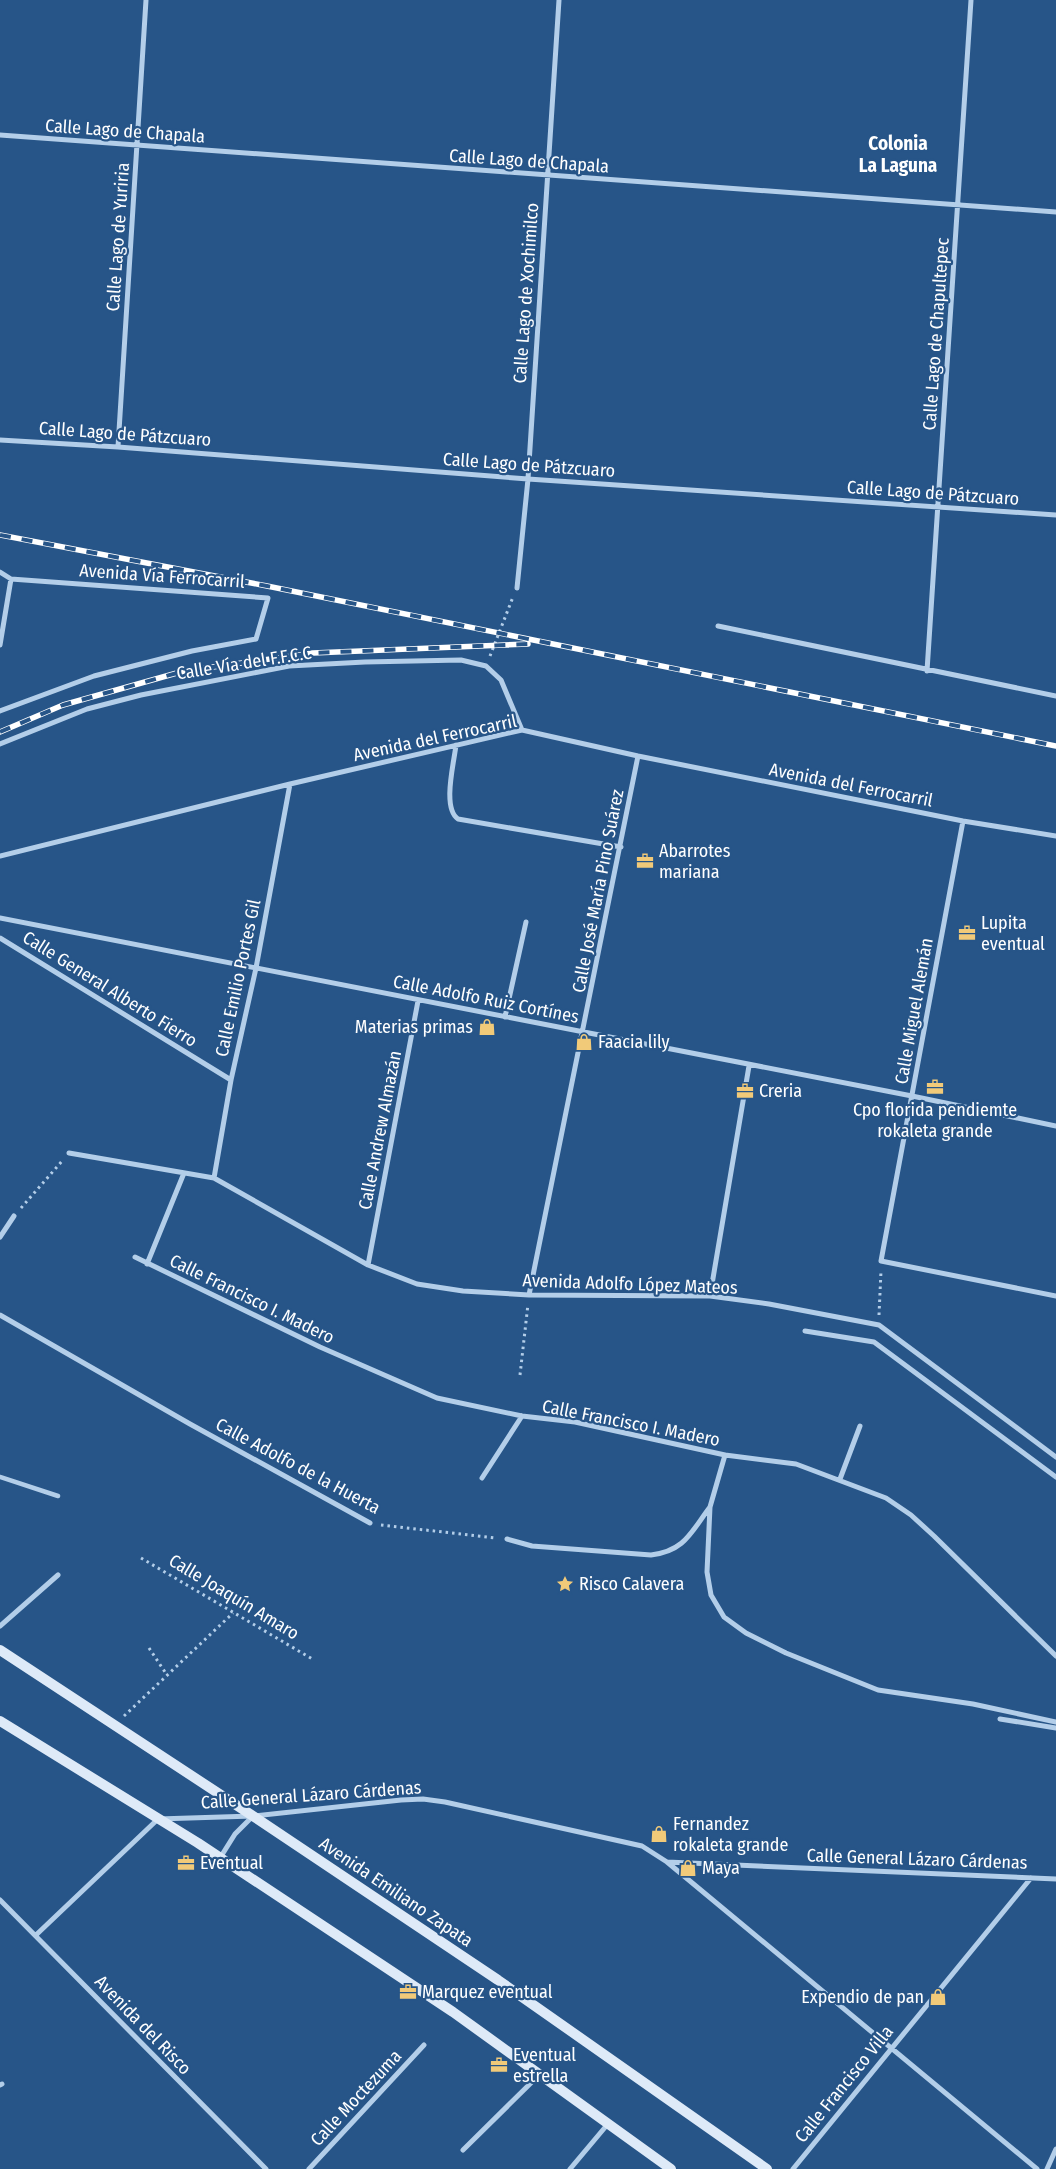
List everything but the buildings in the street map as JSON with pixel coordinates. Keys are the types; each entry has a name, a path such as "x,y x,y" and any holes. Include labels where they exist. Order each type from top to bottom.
{"main road":[{"name":"Avenida Emiliano Zapata","path":"0,1650 254,1816 498,1980 767,2169"},
{"path":"0,1721 220,1858 453,2012 538,2076 671,2169"}],"street":[{"name":"Calle Lago de Yuriria","path":"118,447 146,0"},
{"name":"Calle Lago de Xochimilco","path":"517,588 528,479 559,0"},
{"name":"Calle Lago de Chapultepec","path":"927,671 972,0"},
{"name":"Calle Lago de Chapala","path":"0,135 1056,212"},
{"name":"Calle Lago de Pátzcuaro","path":"0,440 1056,515"},
{"path":"0,572 11,579 0,645"},
{"name":"Avenida Vía Ferrocarril","path":"11,579 268,598 256,639"},
{"path":"718,626 927,671 1056,696"},
{"name":"Calle Vía del F.F.C.C","path":"0,711 94,676 192,651 256,639"},
{"name":"Calle Vía del F.F.C.C","path":"0,744 87,709 141,695 289,666 461,660 486,666"},
{"path":"486,666 501,680 522,730"},
{"name":"Avenida del Ferrocarril","path":"0,856 290,784 522,730 638,756 963,822 1056,836"},
{"path":"456,744 449,805 454,816 458,819 621,848"},
{"name":"Calle José María Pino Suárez","path":"529,1295 584,1032 638,756"},
{"name":"Calle Emilio Portes Gil","path":"214,1178 231,1080 256,968 290,784"},
{"name":"Calle Miguel Alemán","path":"881,1262 963,822"},
{"name":"Calle Adolfo Ruiz Cortínes","path":"0,918 749,1066 912,1096 1056,1126"},
{"path":"505,1017 526,922"},
{"name":"Calle General Alberto Fierro","path":"0,938 231,1080"},
{"name":"Calle Andrew Almazán","path":"368,1265 418,1001"},
{"path":"710,1296 749,1066"},
{"name":"Avenida Adolfo López Mateos","path":"69,1153 214,1178 368,1265 418,1284 463,1291 529,1295 710,1296 769,1304 879,1325 1056,1457"},
{"path":"147,1264 184,1172"},
{"path":"0,1237 14,1216"},
{"name":"Calle Francisco I. Madero","path":"135,1257 320,1347 437,1398 522,1416 575,1422 725,1455 796,1464 840,1479 886,1498 911,1515 1056,1656"},
{"path":"881,1262 1056,1296"},
{"name":"Calle Adolfo de la Huerta","path":"0,1315 190,1424 370,1523"},
{"path":"806,1331 874,1342 1056,1477"},
{"path":"482,1478 522,1416"},
{"path":"840,1479 860,1426"},
{"path":"725,1455 710,1507 707,1572 711,1595 724,1617 746,1633 786,1653 878,1690 973,1704 1056,1722"},
{"path":"0,1477 58,1496"},
{"path":"507,1539 532,1546 651,1555 664,1554 675,1550 684,1542 710,1507"},
{"path":"0,1626 58,1575"},
{"path":"1000,1719 1056,1728"},
{"name":"Calle General Lázaro Cárdenas","path":"158,1819 254,1816 423,1799 642,1846 667,1862 1056,1879"},
{"path":"220,1858 235,1834 254,1816"},
{"path":"36,1935 158,1819"},
{"path":"667,1862 890,2049 1037,2169"},
{"name":"Calle Francisco Villa","path":"793,2169 1031,1878"},
{"name":"Avenida del Risco","path":"0,1900 266,2169"},
{"name":"Calle Moctezuma","path":"309,2169 424,2045"},
{"path":"463,2150 538,2076"},
{"path":"570,2169 607,2124"},
{"path":"1047,2169 1056,2149"}],"path":[{"path":"486,666 517,588"},
{"path":"14,1216 69,1153"},
{"path":"879,1325 881,1262"},
{"path":"520,1375 529,1295"},
{"name":"Calle Adolfo de la Huerta","path":"370,1523 507,1539"},
{"name":"Calle Joaquín Amaro","path":"141,1558 314,1660"},
{"path":"114,1725 233,1613"},
{"path":"150,1648 167,1675"}],"railway":[{"path":"0,535 267,586 1056,746"},
{"path":"0,732 63,705 184,671 313,653 528,644"}],"place":[{"name":"Abarrotes mariana","path":"645,861"},
{"name":"Lupita eventual","path":"967,933"},
{"name":"Materias primas","path":"487,1027"},
{"name":"Faacia lily","path":"584,1042"},
{"name":"Cpo florida pendiemte rokaleta grande","path":"935,1087"},
{"name":"Creria","path":"745,1091"},
{"name":"Risco Calavera","path":"565,1584"},
{"name":"Fernandez rokaleta grande","path":"659,1834"},
{"name":"Eventual","path":"186,1863"},
{"name":"Maya","path":"688,1868"},
{"name":"Marquez eventual","path":"408,1992"},
{"name":"Expendio de pan","path":"938,1997"},
{"name":"Eventual estrella","path":"499,2065"}],"district":[{"name":"Colonia La Laguna","path":"898,154"}]}
